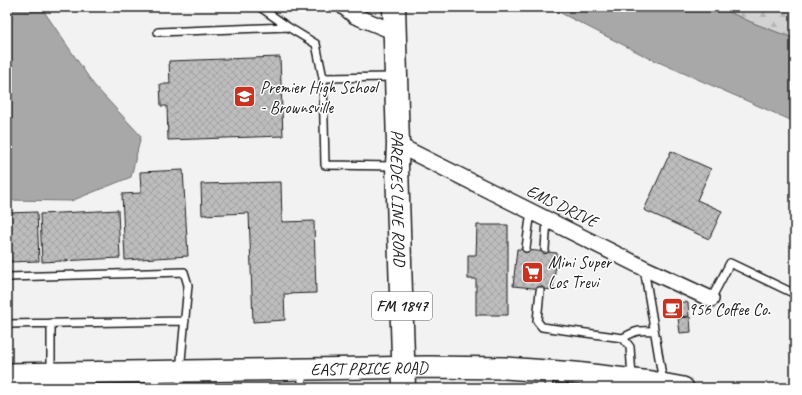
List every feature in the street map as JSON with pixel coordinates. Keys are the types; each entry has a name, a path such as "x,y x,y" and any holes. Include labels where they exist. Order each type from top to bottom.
{"main road":[{"name":"PAREDES LINE ROAD","path":"394,7 404,378"},
{"name":"EAST PRICE ROAD","path":"7,374 51,374 180,380 404,378 427,367 505,368 549,380 632,380 673,386"}],"street":[{"path":"344,7 355,16 395,32"},
{"name":"EMS DRIVE","path":"397,156 531,211 644,268 711,299"}],"lane":[{"path":"260,7 288,27 316,44 323,78 326,165 397,156"},
{"path":"158,32 288,27"},
{"path":"323,78 396,77"},
{"path":"526,248 531,211"},
{"path":"545,249 547,219"},
{"path":"711,299 730,263 795,294"},
{"path":"644,268 654,331 673,386"},
{"path":"7,277 184,272 188,285 180,380"},
{"path":"540,291 537,322 542,327 623,338 634,332 642,330 654,331"},
{"path":"7,324 184,321"},
{"path":"51,323 51,374"},
{"path":"623,338 630,347 632,380"}],"green space":[{"path":"718,7 795,7 795,39 753,23"}],"shaded area":[{"path":"7,7 41,7 94,85 141,136 131,177 71,201 7,200"},
{"path":"549,7 718,7 753,23 795,39 795,122 647,57"}],"building":[{"path":"280,57 283,136 168,140 167,106 161,106 160,84 170,84 169,61"},
{"path":"671,151 711,169 697,200 722,211 709,239 644,210"},
{"path":"183,170 188,256 125,260 122,194 141,193 140,172"},
{"path":"281,182 282,222 314,221 316,293 284,294 285,320 253,322 249,213 202,215 201,184"},
{"path":"118,210 120,258 42,262 40,214"},
{"path":"37,212 39,261 7,262 7,213"},
{"path":"477,225 508,225 508,315 476,315 476,279 468,279 468,255 476,255"},
{"path":"517,249 557,253 553,290 513,286"},
{"path":"688,303 689,316 680,317 679,314 664,316 661,305"},
{"path":"690,317 691,332 680,333 678,318"}],"place":[{"name":"Premier High School - Brownsville","path":"245,97"},
{"name":"Mini Super Los Trevi","path":"533,272"},
{"name":"956 Coffee Co.","path":"672,309"}]}
